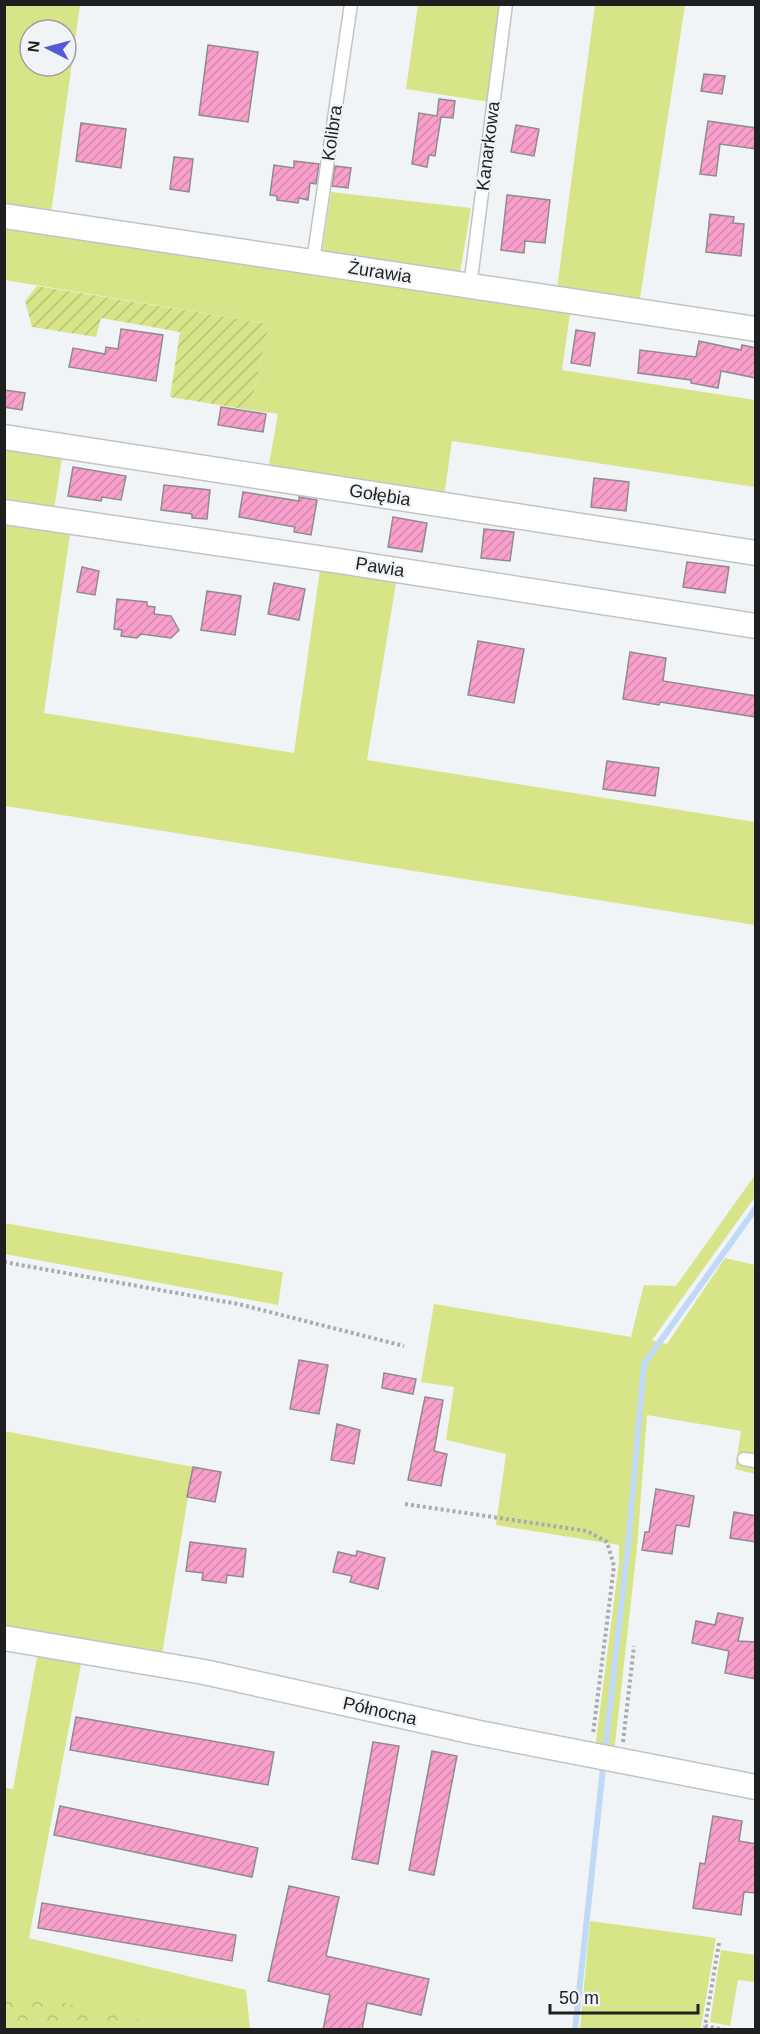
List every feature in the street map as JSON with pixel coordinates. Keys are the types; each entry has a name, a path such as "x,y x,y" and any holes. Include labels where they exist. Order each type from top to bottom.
{"street":[{"name":"Żurawia","path":"4,216 756,329"},
{"name":"Gołębia","path":"4,437 756,553"},
{"name":"Pawia","path":"4,512 327,559 756,626"},
{"name":"Północna","path":"4,1638 204,1672 479,1733 756,1787"}],"lane":[{"name":"Kolibra","path":"313,261 351,4"},
{"name":"Kanarkowa","path":"470,287 506,4"}],"path":[{"path":"4,1262 238,1304 404,1346"},
{"path":"405,1504 587,1531 607,1542 614,1566 591,1754"},
{"path":"621,1760 634,1646"},
{"path":"719,1944 705,2026 725,2030"}],"green space":[{"path":"5,5 80,5 78,19 18,18 18,78 70,78 51,214 5,208"},
{"path":"418,5 502,5 489,102 406,89"},
{"path":"595,5 685,5 639,305 557,288"},
{"path":"331,192 471,208 460,273 322,253"},
{"path":"4,223 571,306 562,370 755,400 755,487 452,441 444,496 268,470 278,414 250,410 269,324 5,280"},
{"path":"37,286 269,324 250,410 170,397 180,332 101,318 96,337 32,327 25,301"},
{"path":"4,442 63,451 54,510 5,502"},
{"path":"4,521 70,534 44,713 294,753 320,569 396,583 367,760 755,822 755,925 5,806"},
{"path":"755,1175 755,1197 652,1340 667,1344 725,1258 755,1265 755,1474 735,1469 741,1431 647,1415 637,1548 614,1753 598,1747 596,1741 619,1562 619,1545 496,1525 506,1454 446,1440 454,1387 421,1382 434,1304 631,1337 644,1285 676,1286"},
{"path":"4,1223 283,1272 278,1305 5,1254"},
{"path":"4,1431 193,1467 162,1654 83,1640 81,1664 29,1938 246,1990 250,2029 5,2029 5,1788 13,1789 41,1635 5,1628"},
{"path":"590,1921 716,1938 701,2028 705,2029 580,2029"},
{"path":"721,1950 755,1955 755,1982 738,1980 730,2026 710,2022"},
{"path":"5,1990 182,2029 5,2029"}],"building":[{"path":"208,45 258,52 248,122 199,115"},
{"path":"704,74 725,76 722,94 701,91"},
{"path":"439,99 455,101 453,118 441,117 435,156 429,155 427,167 412,164 419,113 437,116"},
{"path":"708,121 756,128 756,149 720,144 716,176 700,174"},
{"path":"81,123 126,129 121,168 76,161"},
{"path":"516,125 539,129 534,156 511,152"},
{"path":"174,157 193,159 189,192 170,189"},
{"path":"294,161 319,164 316,184 310,183 308,200 299,198 298,203 277,200 277,196 270,195 274,165 294,168"},
{"path":"335,166 351,168 348,188 332,186"},
{"path":"507,195 550,200 545,243 525,241 524,253 501,250"},
{"path":"710,214 734,217 733,223 744,224 741,256 706,252"},
{"path":"121,329 163,335 156,381 69,367 73,348 105,354 106,347 118,349"},
{"path":"576,330 595,333 590,366 571,363"},
{"path":"699,341 741,350 742,345 756,348 756,378 721,371 718,388 691,383 691,380 638,373 640,350 696,357"},
{"path":"4,390 25,393 22,410 4,407"},
{"path":"221,407 266,414 263,432 218,425"},
{"path":"73,467 126,476 121,500 102,497 101,501 68,496"},
{"path":"594,478 629,482 626,511 591,507"},
{"path":"164,485 210,490 207,519 192,518 192,514 161,510"},
{"path":"243,492 299,501 299,497 317,500 311,535 294,532 295,527 239,517"},
{"path":"393,517 427,523 422,552 388,547"},
{"path":"484,529 514,532 510,561 481,558"},
{"path":"687,562 729,567 725,593 683,587"},
{"path":"82,567 99,571 95,595 77,592"},
{"path":"274,583 305,589 299,620 268,614"},
{"path":"207,591 241,596 235,635 201,630"},
{"path":"117,599 147,602 147,606 155,607 154,614 171,616 179,630 171,638 141,634 137,638 121,636 122,630 114,629"},
{"path":"478,641 524,649 514,703 468,695"},
{"path":"630,652 666,658 663,681 756,696 756,717 660,702 659,705 623,699"},
{"path":"607,761 659,768 655,796 603,789"},
{"path":"299,1360 328,1365 319,1414 290,1409"},
{"path":"384,1373 416,1379 413,1394 382,1388"},
{"path":"425,1397 443,1400 434,1451 447,1454 441,1486 408,1480"},
{"path":"337,1424 360,1430 354,1464 331,1460"},
{"path":"193,1467 221,1472 215,1502 187,1497"},
{"path":"656,1489 694,1496 689,1527 676,1525 672,1554 642,1550 645,1532 649,1532"},
{"path":"734,1512 756,1516 756,1542 730,1538"},
{"path":"190,1542 246,1549 243,1577 227,1575 226,1583 202,1580 203,1573 186,1571"},
{"path":"357,1551 385,1558 378,1589 350,1582 352,1576 333,1572 338,1552 356,1556"},
{"path":"718,1613 743,1618 738,1641 756,1642 756,1679 725,1673 729,1651 692,1643 696,1621 715,1625"},
{"path":"76,1717 274,1752 268,1785 70,1750"},
{"path":"373,1742 399,1746 378,1864 352,1859"},
{"path":"432,1751 457,1756 434,1875 409,1870"},
{"path":"60,1806 258,1848 252,1877 54,1835"},
{"path":"713,1816 742,1821 739,1841 756,1844 756,1893 744,1892 741,1915 693,1908 700,1863 705,1864"},
{"path":"289,1886 339,1897 326,1956 429,1979 421,2015 367,2003 362,2030 323,2030 330,1995 268,1981"},
{"path":"42,1903 236,1935 232,1961 38,1928"}],"waterway":[{"path":"606,1743 628,1546 644,1364 756,1208"},
{"path":"575,2030 603,1768"}]}
